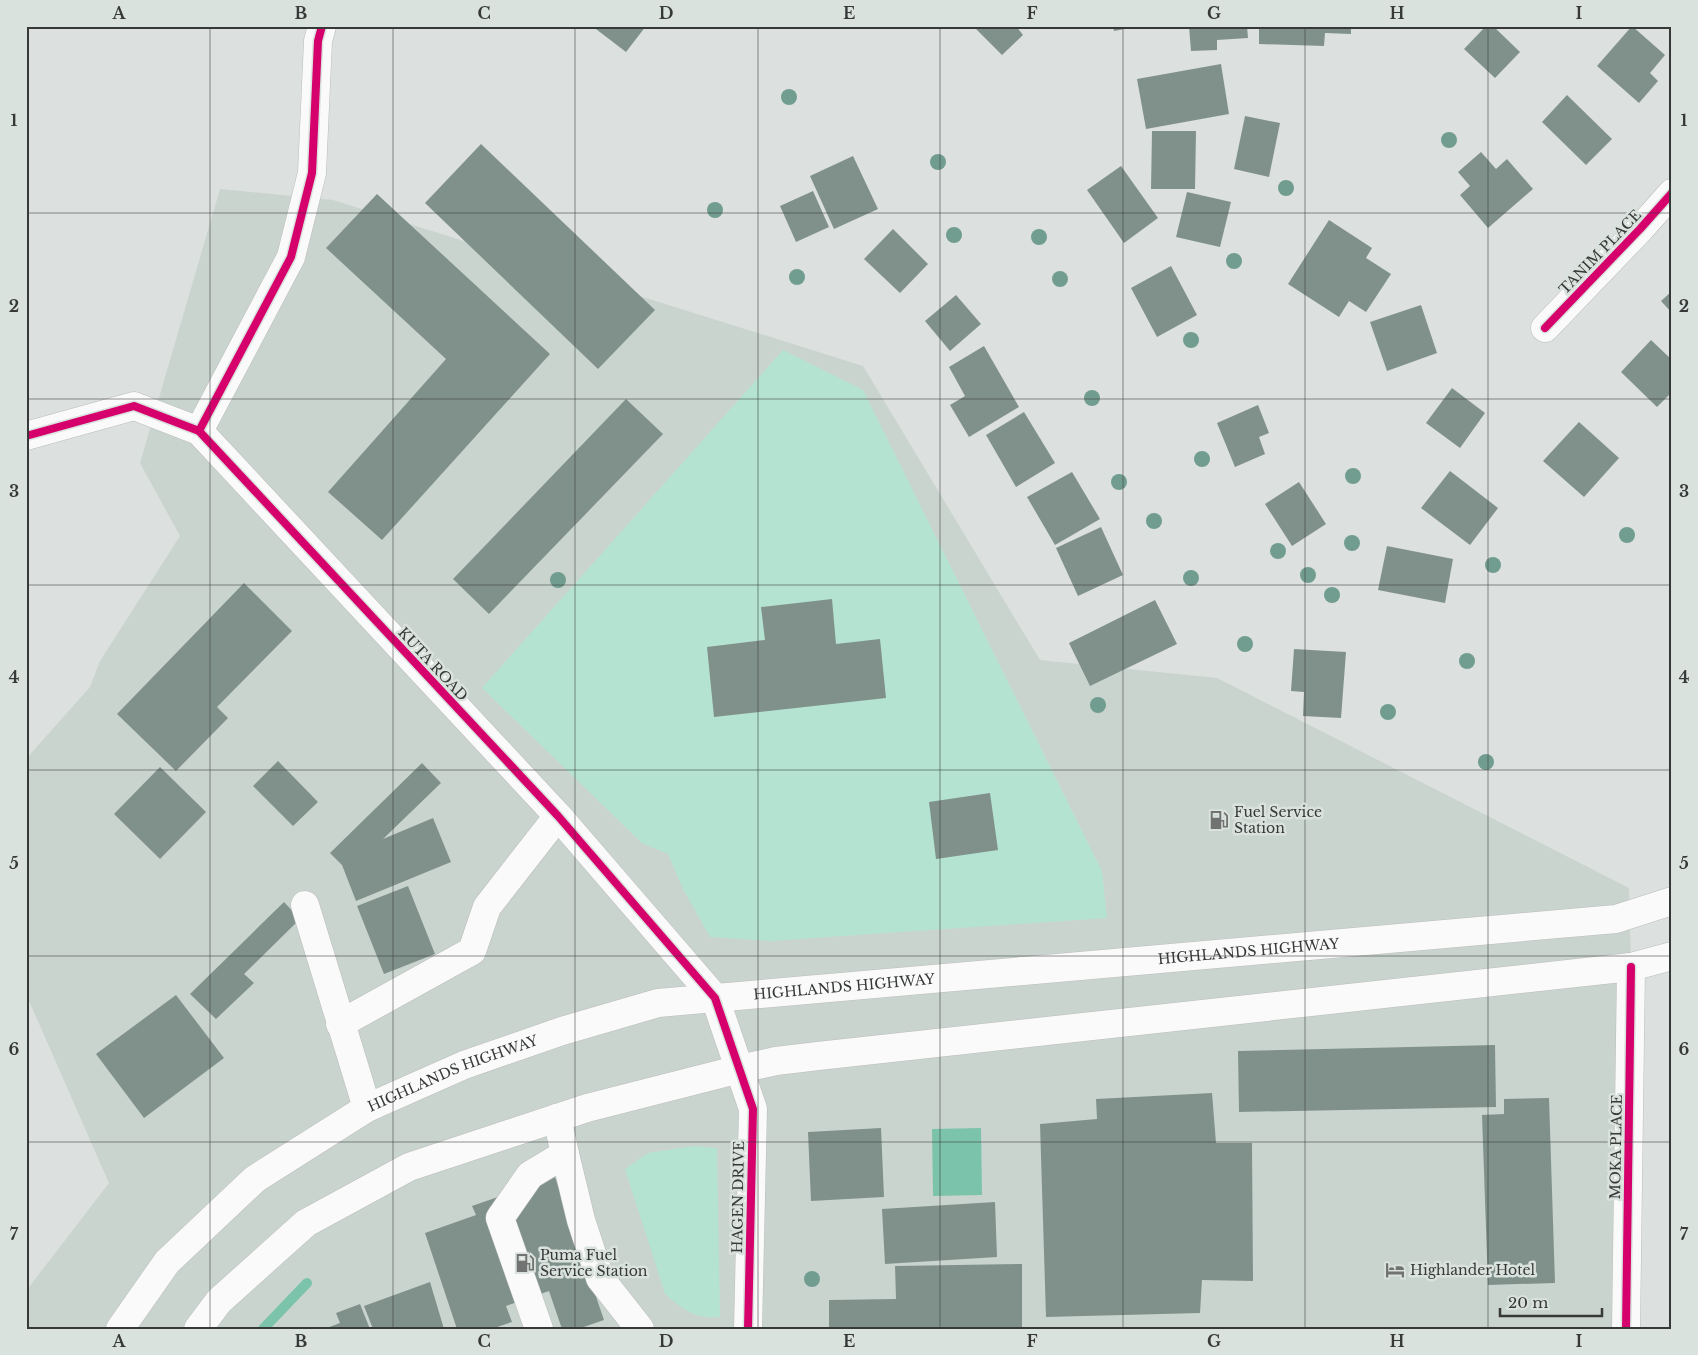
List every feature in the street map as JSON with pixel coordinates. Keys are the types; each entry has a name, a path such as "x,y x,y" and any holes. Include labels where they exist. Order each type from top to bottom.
{"main road":[{"path":"199,431 291,257 312,173 318,41 322,26"},
{"name":"TANIM PLACE","path":"1545,328 1672,193"},
{"name":"KUTA ROAD","path":"26,436 134,406 199,431 558,816 715,998 740,1069"},
{"path":"340,1024 472,951 487,907 558,816"},
{"name":"HIGHLANDS HIGHWAY","path":"120,1329 167,1262 255,1179 367,1108 464,1065 562,1031 658,1003 1616,918 1672,901"},
{"path":"305,905 367,1108"},
{"path":"198,1329 219,1301 306,1223 409,1167 587,1108 740,1069 801,1058 1631,967 1672,956"},
{"name":"MOKA PLACE","path":"1626,1329 1631,967"},
{"name":"HAGEN DRIVE","path":"740,1069 752,1109 748,1329"},
{"path":"557,1118 581,1220 600,1278 640,1329"},
{"path":"540,1329 500,1218 530,1175 565,1154"}],"shaded area":[{"path":"220,189 333,200 863,366 1040,660 1217,678 1629,888 1631,967 1645,1010 1633,1329 26,1329 26,1291 109,1183 26,994 26,759 90,687 100,661 180,536 140,463"},
{"path":"783,350 863,390 1102,871 1107,918 771,941 710,937 683,889 668,854 642,843 482,688"},
{"path":"981,1128 982,1195 933,1196 932,1129"},
{"path":"694,1146 717,1148 720,1317 696,1315 678,1305 665,1294 625,1169 648,1153"}],"building":[{"path":"592,26 646,26 626,52"},
{"path":"973,26 1016,26 1023,35 1002,55"},
{"path":"1113,26 1135,26 1135,27 1114,31"},
{"path":"1189,26 1247,26 1248,38 1217,40 1217,50 1191,51"},
{"path":"1259,26 1351,26 1351,34 1325,33 1324,46 1259,44"},
{"path":"1486,26 1493,26 1520,52 1495,78 1464,49"},
{"path":"1632,26 1665,55 1650,73 1658,81 1639,103 1597,66"},
{"path":"1221,64 1229,114 1146,129 1137,79"},
{"path":"1567,95 1612,139 1586,165 1542,122"},
{"path":"1245,116 1280,123 1269,177 1234,169"},
{"path":"1152,131 1196,131 1195,189 1151,189"},
{"path":"481,144 655,310 598,369 425,203"},
{"path":"1481,152 1496,169 1507,159 1533,189 1488,228 1460,195 1470,186 1458,172"},
{"path":"853,156 878,209 834,229 810,176"},
{"path":"1121,166 1158,218 1124,243 1087,190"},
{"path":"813,191 829,227 796,242 780,206"},
{"path":"1187,192 1231,202 1220,247 1176,237"},
{"path":"377,194 550,354 382,540 328,492 446,359 326,248"},
{"path":"1329,220 1372,248 1366,258 1391,274 1366,312 1349,301 1339,317 1288,284"},
{"path":"893,229 928,264 900,293 864,259"},
{"path":"1171,266 1197,315 1157,337 1131,288"},
{"path":"1672,291 1672,313 1661,301"},
{"path":"956,295 981,324 950,351 925,321"},
{"path":"1421,305 1437,353 1387,371 1370,322"},
{"path":"1651,340 1672,360 1672,392 1657,407 1621,372"},
{"path":"984,346 1019,407 969,437 950,405 965,396 949,367"},
{"path":"1452,388 1485,413 1460,448 1426,423"},
{"path":"626,399 663,434 489,614 453,579"},
{"path":"1258,405 1269,433 1259,437 1265,454 1235,467 1217,423"},
{"path":"1024,412 1055,463 1016,487 986,435"},
{"path":"1579,422 1619,458 1584,497 1543,461"},
{"path":"1450,471 1498,508 1470,545 1421,508"},
{"path":"1072,472 1100,519 1055,545 1027,497"},
{"path":"1299,482 1326,524 1292,546 1265,504"},
{"path":"1101,527 1123,575 1078,596 1056,548"},
{"path":"1387,546 1453,559 1445,603 1378,590"},
{"path":"244,583 292,631 217,707 228,718 176,771 117,714"},
{"path":"832,599 836,644 880,639 886,698 714,717 707,647 765,640 761,607"},
{"path":"1155,600 1177,644 1090,686 1069,643"},
{"path":"1294,649 1346,652 1341,718 1303,716 1304,692 1291,691"},
{"path":"278,761 318,802 293,826 253,786"},
{"path":"422,763 441,783 383,839 433,818 451,862 356,901 342,865 330,853"},
{"path":"160,767 206,812 160,859 114,814"},
{"path":"990,793 998,850 936,859 929,802"},
{"path":"408,886 435,954 384,974 357,906"},
{"path":"284,902 300,919 244,974 254,983 216,1019 190,994"},
{"path":"176,995 224,1058 144,1118 96,1054"},
{"path":"1495,1045 1496,1107 1239,1112 1238,1051"},
{"path":"1212,1093 1216,1143 1252,1143 1253,1281 1202,1280 1200,1313 1046,1317 1040,1124 1097,1119 1096,1099"},
{"path":"1549,1098 1555,1283 1488,1285 1482,1115 1504,1114 1504,1099"},
{"path":"881,1128 884,1197 811,1201 808,1132"},
{"path":"555,1177 604,1320 578,1329 562,1329 549,1291 506,1306 512,1322 491,1329 457,1329 425,1233 476,1215 472,1206"},
{"path":"995,1202 997,1257 885,1264 882,1209"},
{"path":"1022,1264 1022,1329 829,1329 829,1300 896,1299 895,1266"},
{"path":"430,1282 444,1329 373,1329 364,1306"},
{"path":"360,1304 370,1329 324,1329 340,1323 336,1313"}],"waterway":[{"path":"263,1329 307,1283"}],"cycle path":[{"path":"199,431 291,257 312,173 318,41 322,26"},
{"path":"1545,328 1672,193"},
{"path":"26,436 134,406 199,431 558,816 715,998 753,1109 748,1329"},
{"path":"1626,1329 1631,967"}],"place":[{"name":"Fuel Service Station","path":"1219,820"},
{"name":"Puma Fuel Service Station","path":"525,1263"},
{"name":"Highlander Hotel","path":"1395,1270"}]}
